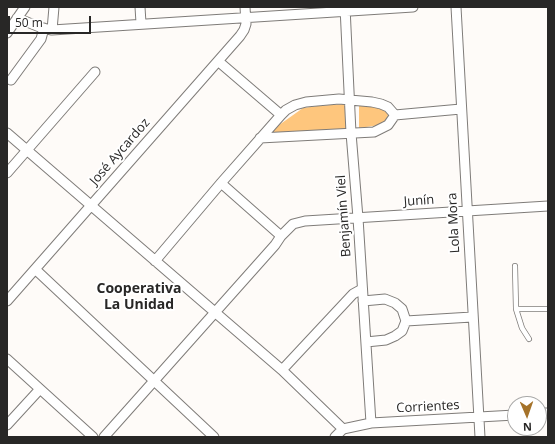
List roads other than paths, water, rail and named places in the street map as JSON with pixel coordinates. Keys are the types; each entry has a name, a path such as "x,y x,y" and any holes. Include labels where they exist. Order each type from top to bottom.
{"street":[{"path":"7,33 25,7"},
{"path":"11,80 48,29 54,7"},
{"path":"140,7 141,23"},
{"path":"245,7 246,17"},
{"path":"17,18 48,29 246,17 345,9 413,7"},
{"name":"Lola Mora","path":"456,7 466,210 480,437"},
{"name":"Benjamín Viel","path":"345,9 351,133 371,423"},
{"name":"José Aycardoz","path":"7,301 218,61 244,30 246,17"},
{"path":"218,61 281,115"},
{"path":"7,173 95,72"},
{"path":"154,260 260,138 281,115 295,105 306,102 339,99 350,100 381,104 388,107 395,115"},
{"path":"260,138 374,132 383,129 388,125 395,115 461,109"},
{"path":"7,133 282,370 343,429 335,437"},
{"path":"104,437 275,245 281,236 220,183"},
{"name":"Junín","path":"281,236 293,224 305,221 548,206"},
{"path":"35,270 214,437"},
{"path":"282,370 353,294 362,289"},
{"path":"363,301 385,299 395,303 402,310 406,321 402,331 395,336 386,340 366,342"},
{"path":"406,321 472,317"},
{"path":"7,359 93,437"},
{"path":"7,425 40,389"},
{"name":"Corrientes","path":"343,429 371,423 507,415"}],"lane":[{"path":"516,266 516,309 522,328 529,339"},
{"path":"516,309 548,308"}],"district":[{"name":"Cooperativa La Unidad","path":"139,298"}]}
